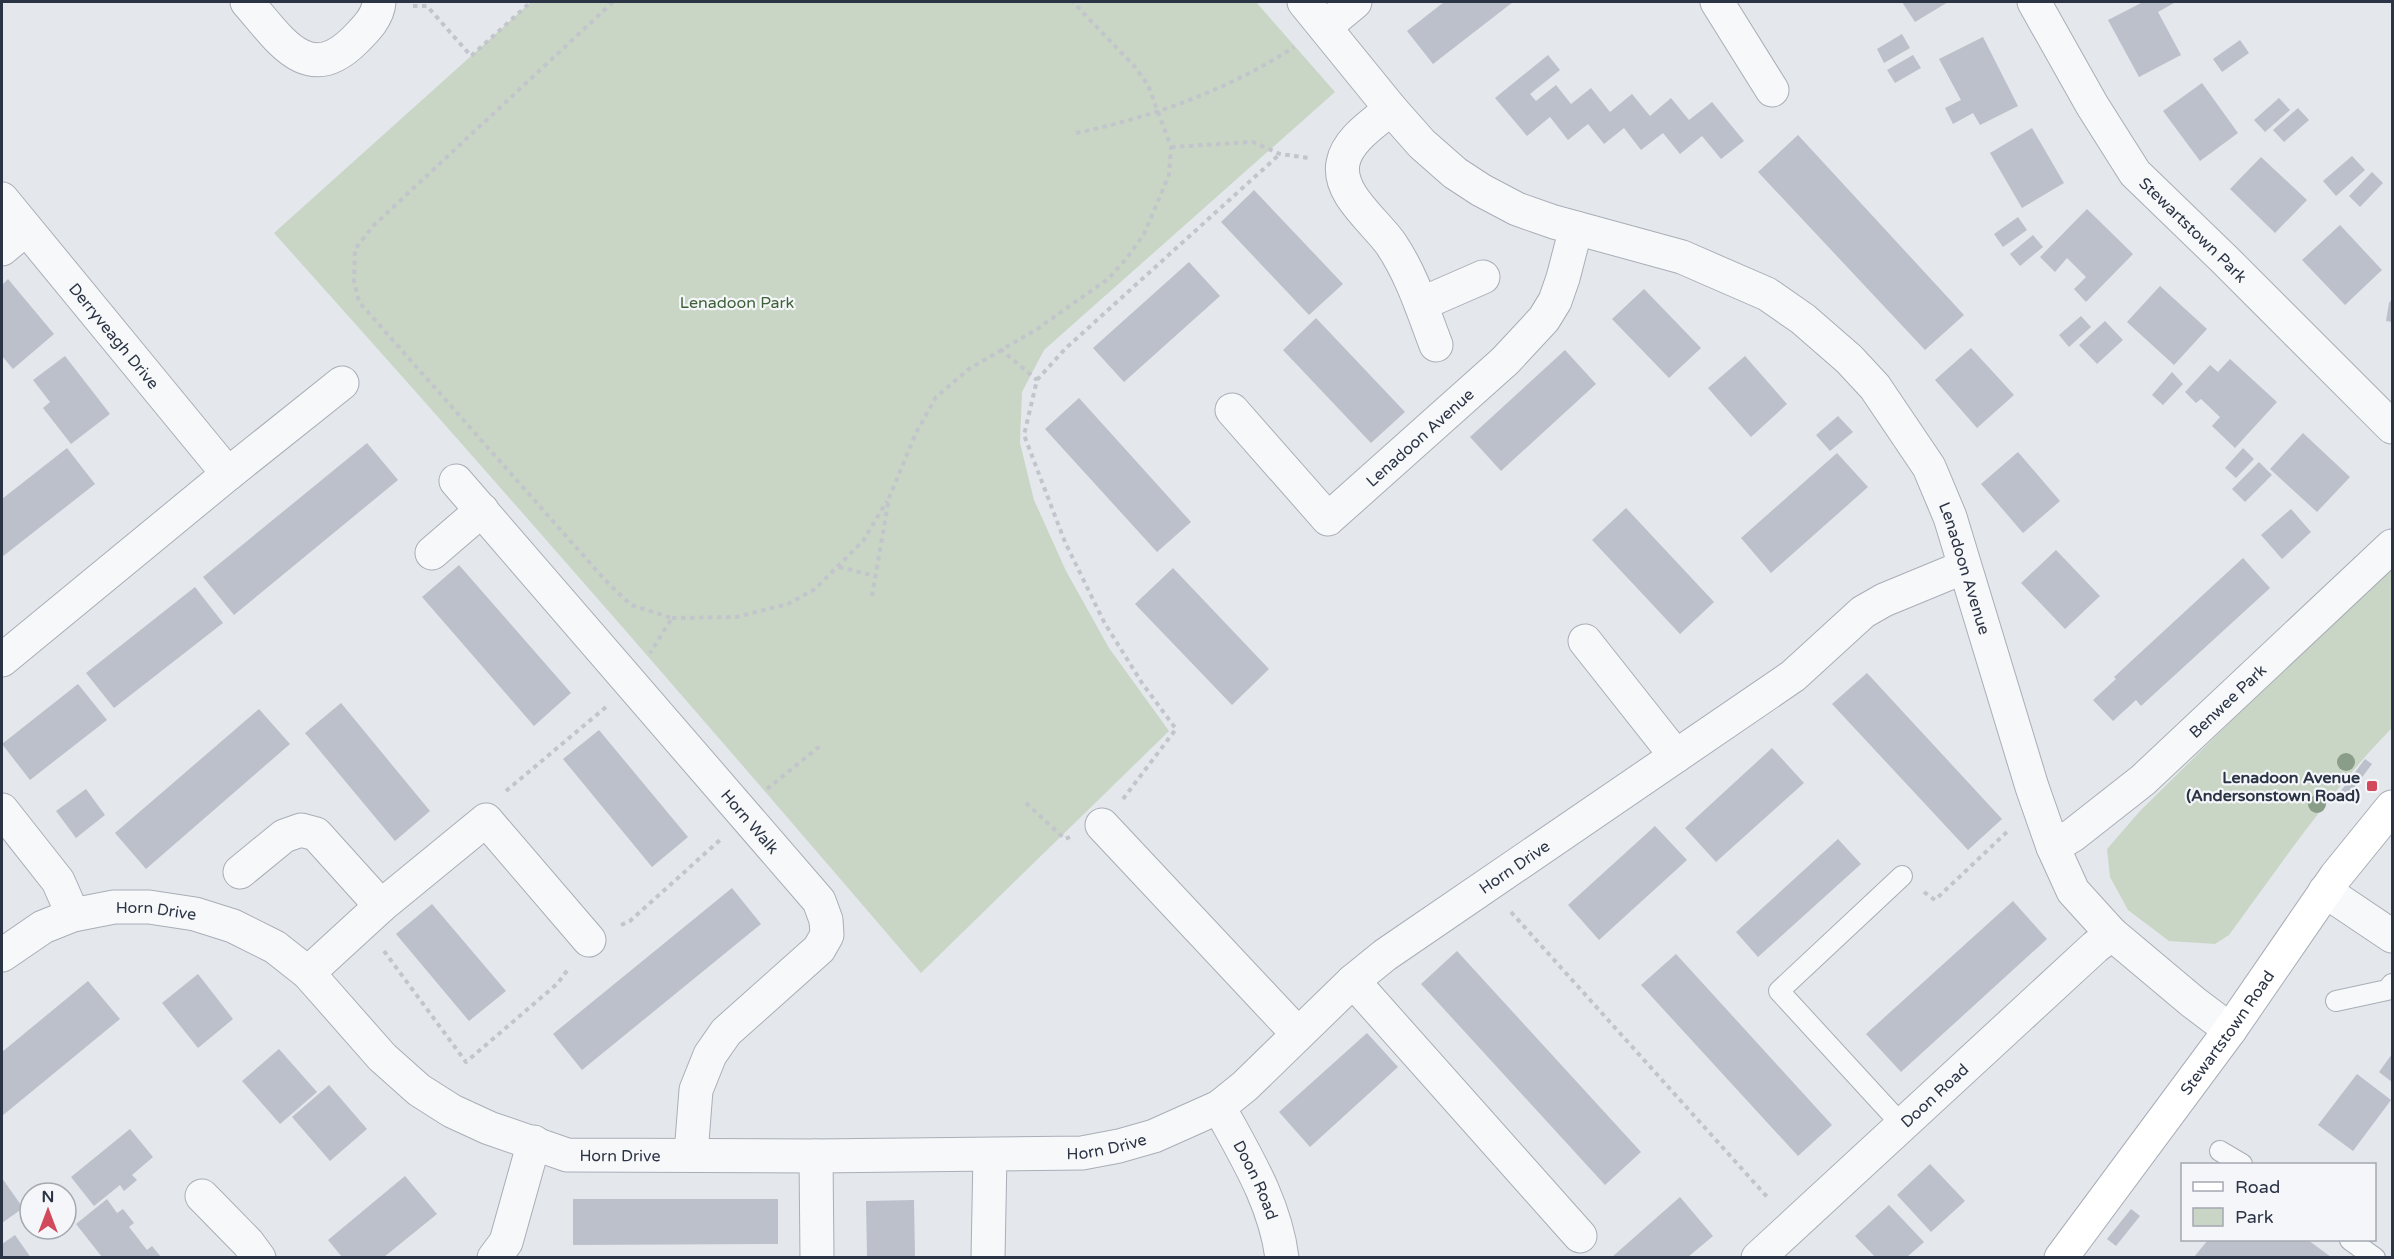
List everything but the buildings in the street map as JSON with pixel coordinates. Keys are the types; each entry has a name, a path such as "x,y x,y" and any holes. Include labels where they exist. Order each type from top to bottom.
{"main road":[{"name":"Stewartstown Road","path":"2061,1257 2230,1030 2325,891 2392,807"}],"street":[{"path":"247,2 292,52 308,59 326,60 342,53 362,33 374,19 379,3"},
{"name":"Lenadoon Avenue","path":"1304,2 1391,109 1422,144 1455,173 1481,190 1517,208 1576,228 1638,243 1720,271 1767,294 1803,319 1841,352 1875,387 1929,467 1950,517 2042,814 2073,891 2112,934 2230,1030"},
{"path":"1325,27 1354,2"},
{"path":"1717,2 1772,90"},
{"name":"Stewartstown Park","path":"2034,2 2092,105 2135,173 2232,266 2392,427"},
{"path":"1391,109 1347,149 1342,164 1342,177 1356,204 1390,243 1401,260 1436,345"},
{"name":"Derryveagh Drive","path":"2,199 14,239 228,474"},
{"name":"Lenadoon Avenue","path":"1232,410 1328,519 1505,361 1544,320 1555,301 1563,278 1576,228"},
{"path":"1420,304 1483,277"},
{"path":"2,660 342,383"},
{"name":"Horn Walk","path":"456,481 745,813 819,901 826,920 827,935 819,949 726,1032 710,1054 696,1090 691,1154"},
{"path":"432,553 482,510"},
{"name":"Benwee Park","path":"2054,847 2073,835 2143,780 2392,546"},
{"name":"Horn Drive","path":"2,955 43,927 73,915 114,907 149,907 195,914 233,926 275,947 308,973 382,1057 419,1090 470,1120 567,1155 990,1155 1082,1153 1119,1146 1154,1136 1219,1107 1245,1086 1353,981 1402,943 1793,676 1863,612 1884,600 1964,567"},
{"path":"1584,641 1676,756"},
{"path":"2,810 58,881 73,915"},
{"path":"308,973 372,915 486,820 589,940"},
{"path":"1102,825 1298,1034"},
{"path":"240,872 284,836 302,830 316,834 372,915"},
{"path":"2325,891 2392,936"},
{"name":"Doon Road","path":"1758,1257 2095,947 2112,934"},
{"path":"1353,981 1580,1236"},
{"name":"Doon Road","path":"1219,1107 1270,1206 1279,1234 1282,1257"},
{"path":"494,1257 506,1242 534,1142"},
{"path":"988,1257 990,1155"},
{"path":"816,1156 817,1257"},
{"path":"202,1196 259,1257"}],"lane":[{"path":"1902,876 1779,991 1902,1125"},
{"path":"2336,1001 2387,990 2392,984"},
{"path":"2220,1151 2240,1163"},
{"path":"2353,1241 2375,1257"}],"path":[{"path":"379,3 427,6 471,56 531,2"},
{"path":"613,2 374,225 355,249 354,281 359,302 605,580 631,605 672,618 736,617 788,604 815,589 863,541 889,498 916,433 936,397 969,369 1037,329 1098,286 1127,258 1144,234 1169,175 1171,147 1148,85 1135,67 1073,2"},
{"path":"1076,133 1159,112 1273,61 1325,27"},
{"path":"1171,147 1253,142 1280,154 1342,164"},
{"path":"1026,803 1065,839 1102,825 1176,729 1142,683 1104,622 1065,542 1024,435 1038,381 1065,349 1280,154"},
{"path":"1000,349 1038,381"},
{"path":"872,596 889,498"},
{"path":"839,567 875,576"},
{"path":"486,820 508,788 623,693 632,683 672,618"},
{"path":"372,915 466,1062 557,984 589,940 630,921 820,746"},
{"path":"1902,876 1935,900 2011,828 2042,814"},
{"path":"1486,885 1793,1225"}],"green space":[{"name":"Lenadoon Park","path":"531,2 1256,2 1335,92 1044,350 1022,392 1020,443 1034,500 1066,571 1109,648 1169,731 921,973 600,601 274,233"},
{"path":"2392,565 2392,728 2327,802 2229,935 2215,944 2169,941 2128,910 2110,877 2107,849 2140,811 2382,572"}],"place":[{"name":"Lenadoon Avenue (Andersonstown Road)","path":"2372,786"}]}
